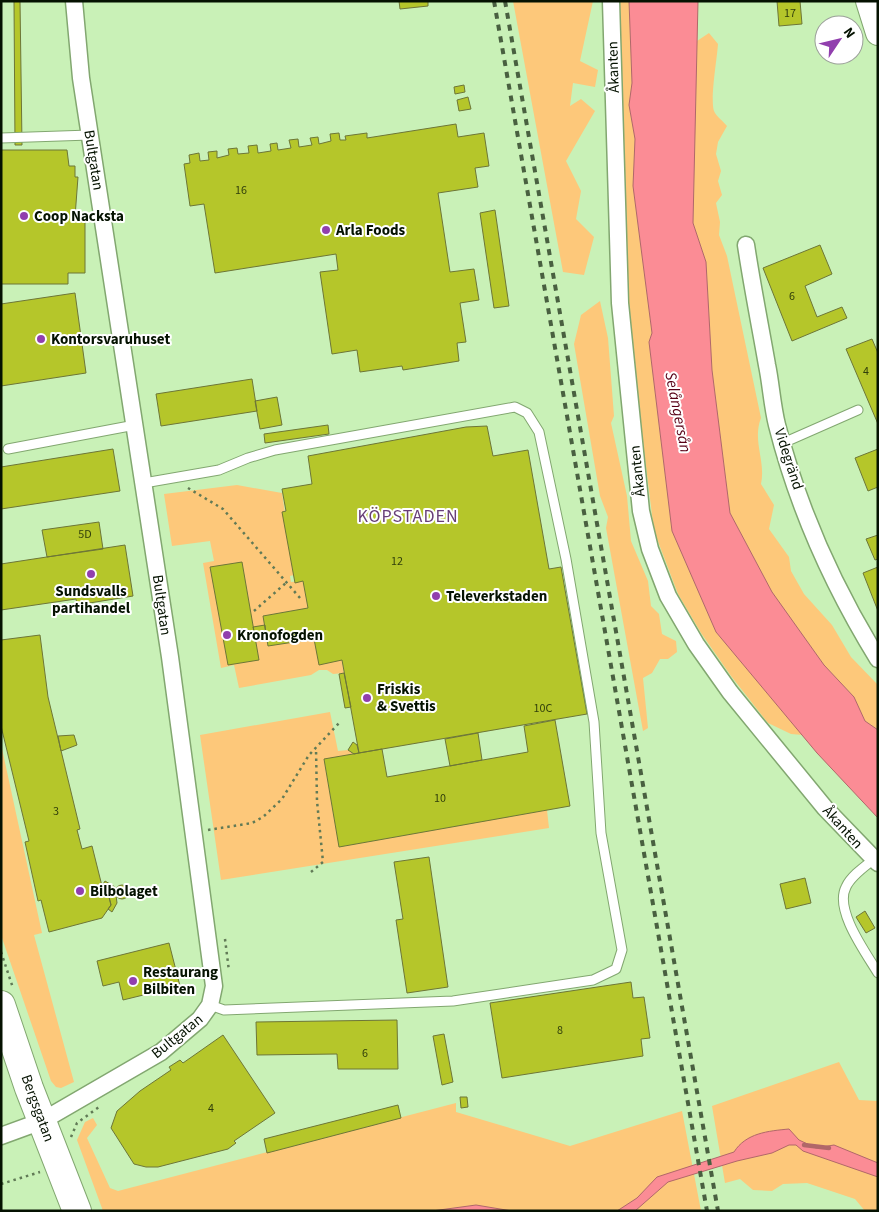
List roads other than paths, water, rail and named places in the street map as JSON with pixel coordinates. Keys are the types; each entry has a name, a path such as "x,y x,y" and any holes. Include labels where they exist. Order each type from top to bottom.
{"highway":[{"name":"Bergsgatan","path":"1,1005 42,1121 77,1211"}],"street":[{"name":"Bultgatan","path":"1,1136 42,1121 160,1052 200,1019 210,1005 214,986 144,483 81,78 74,1"},
{"name":"Åkanten","path":"611,1 620,303 641,511 650,549 668,596 696,644 730,692 826,808 876,861"},
{"path":"868,1 878,33"},
{"name":"Videgränd","path":"746,244 777,424 783,443 812,530 855,622 878,659"}],"lane":[{"path":"1,138 90,136"},
{"path":"144,483 219,470 274,450 515,407 527,413 539,432 557,514 594,722 601,833 622,950 616,969 593,980 453,1002 224,1010 210,1005"},
{"path":"783,443 858,410"},
{"path":"8,449 135,425"},
{"path":"876,861 845,888 842,906 878,973"}],"water":[{"name":"Selångersån","path":"629,1 698,1 693,223 706,262 712,370 730,513 772,592 824,665 854,697 865,721 878,730 878,818 817,753 716,632 672,531 649,342 652,333 633,186 635,139 629,105 632,83"},
{"path":"789,1129 799,1140 816,1148 834,1145 878,1163 878,1177 803,1151 796,1145 789,1145 772,1153 737,1161 668,1182 635,1211 617,1211 637,1198 657,1177 734,1152 745,1141 758,1134"},
{"path":"476,1205 512,1211 432,1211"}],"waterway":[{"path":"804,1145 829,1148"}],"railway":[{"path":"494,1 707,1211"},
{"path":"505,1 718,1211"}],"place":[{"name":"Coop Nacksta","path":"24,216"},
{"name":"Arla Foods","path":"326,230"},
{"name":"Kontorsvaruhuset","path":"41,339"},
{"name":"Sundsvalls partihandel","path":"91,574"},
{"name":"Televerkstaden","path":"436,596"},
{"name":"Kronofogden","path":"227,635"},
{"name":"Friskis & Svettis","path":"367,698"},
{"name":"Bilbolaget","path":"80,891"},
{"name":"Restaurang Bilbiten","path":"133,981"}],"district":[{"name":"KÖPSTADEN","path":"408,516"}]}
